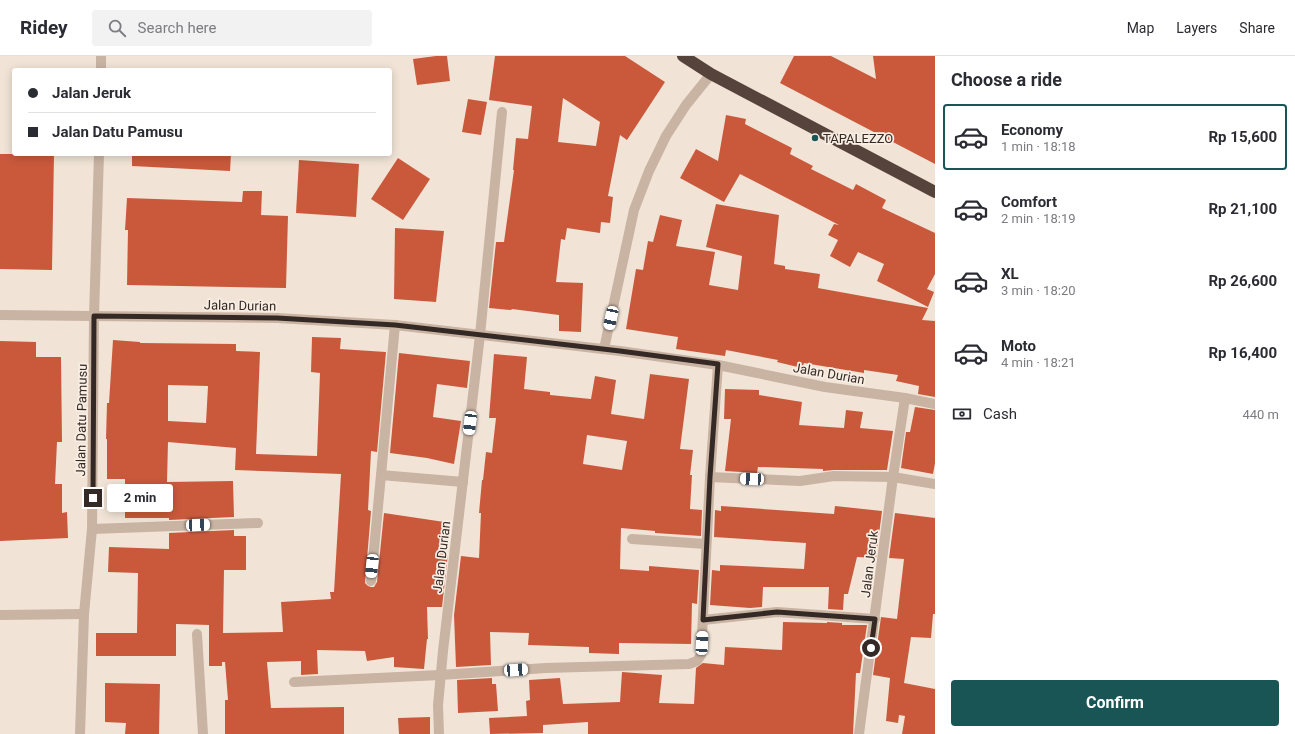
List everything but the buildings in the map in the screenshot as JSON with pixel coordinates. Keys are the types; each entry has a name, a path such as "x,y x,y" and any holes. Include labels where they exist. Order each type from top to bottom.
{"highway":[{"path":"683,56 711,74 935,192"}],"street":[{"path":"101,56 101,68"},
{"path":"604,349 634,210 649,171 666,136 682,111 711,74"},
{"path":"480,335 502,112"},
{"name":"Jalan Datu Pamusu","path":"80,734 84,614 92,529 94,316 98,156"},
{"name":"Jalan Durian","path":"0,314 277,318 395,325 604,349 718,364 825,387 905,398 935,404"},
{"path":"371,581 395,325"},
{"name":"Jalan Durian","path":"439,734 438,705 440,676 480,335"},
{"path":"294,682 440,676 546,668 689,664 696,661 701,655 706,544 718,364"},
{"name":"Jalan Jeruk","path":"859,734 905,398"},
{"path":"381,475 463,482"},
{"path":"710,477 800,481 834,476 893,477 935,484"},
{"path":"92,529 258,523"},
{"path":"632,539 706,544"},
{"path":"703,620 777,612 875,619"},
{"path":"0,615 84,614"},
{"path":"197,634 203,734"}],"place":[{"name":"TAPALEZZO","path":"815,138"}],"route":[{"path":"93,498 94,316 277,318 395,325 718,364 706,544 703,620 777,612 875,619 871,648"}]}
